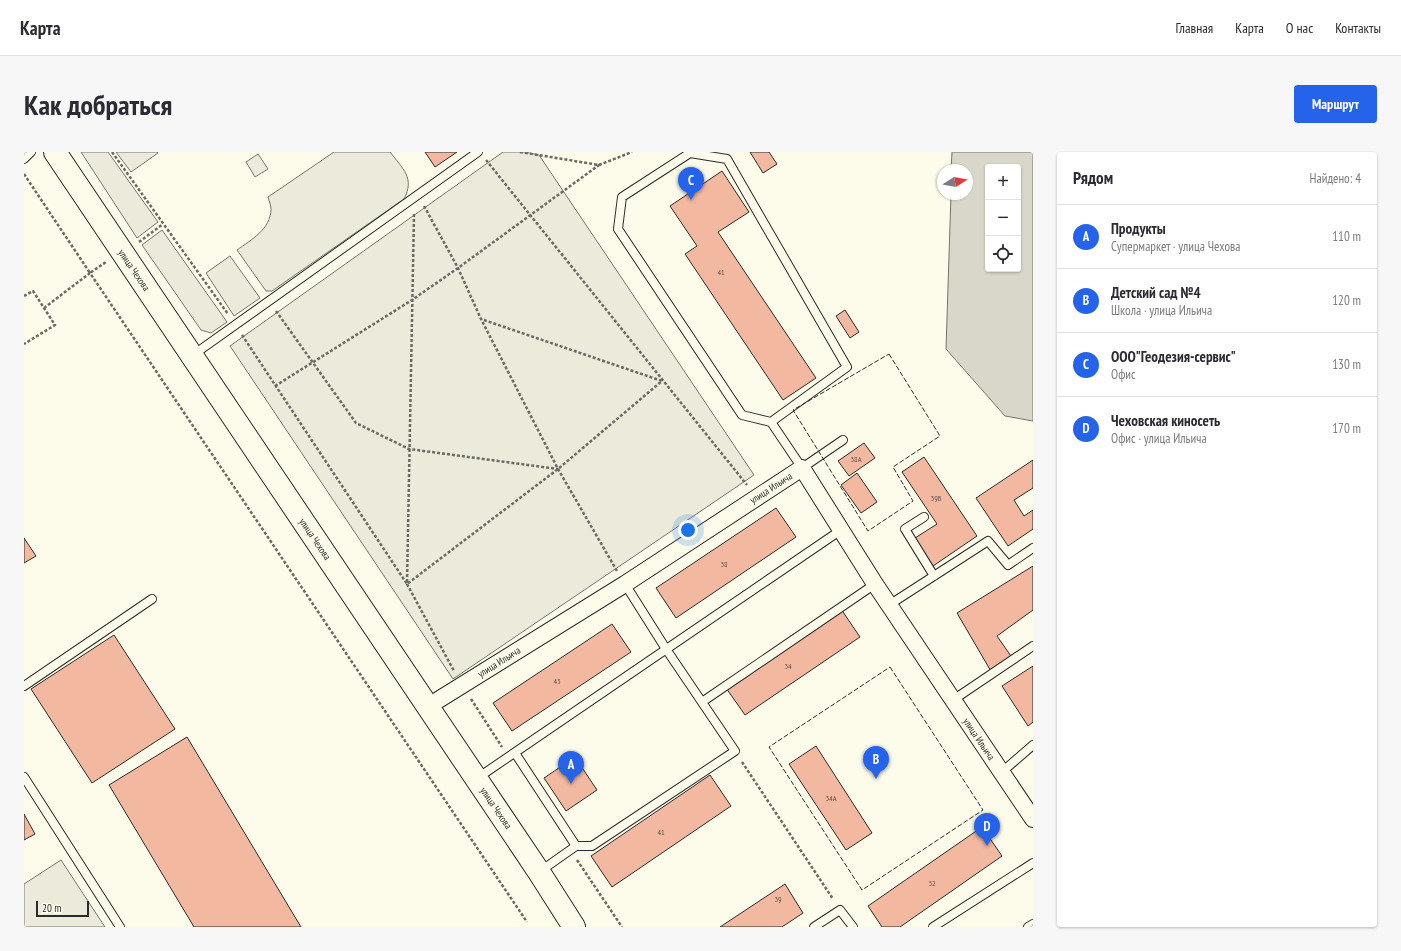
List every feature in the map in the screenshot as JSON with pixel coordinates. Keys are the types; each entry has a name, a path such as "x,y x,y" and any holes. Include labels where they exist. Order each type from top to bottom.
{"main road":[{"name":"улица Чехова","path":"55,152 539,872 574,927"}],"street":[{"name":"улица Ильича","path":"427,707 625,584 802,468 875,584 1033,819"}],"lane":[{"path":"24,159 30,152"},
{"path":"771,422 847,367 727,159 690,153 622,196 618,229 742,416 771,422 802,468 843,440"},
{"path":"192,356 416,196 481,155"},
{"path":"924,517 905,529 934,576"},
{"path":"476,779 841,530"},
{"path":"889,605 988,541 1008,564 1033,548"},
{"path":"539,872 573,848 592,846 735,751 666,649 625,584"},
{"path":"702,702 875,584"},
{"path":"24,686 152,599"},
{"path":"953,700 1033,646"},
{"path":"1002,772 1033,745"},
{"path":"511,755 573,848"},
{"path":"24,777 120,927"},
{"path":"933,927 1033,863"},
{"path":"814,927 840,910 853,927"},
{"path":"1028,927 1033,924"}],"path":[{"path":"112,152 235,325 407,584 462,685 511,755"},
{"path":"520,152 599,164"},
{"path":"275,386 412,300 599,164 632,152"},
{"path":"481,155 756,497"},
{"path":"416,196 458,268 481,319 558,469 625,584"},
{"path":"407,584 412,300 416,196"},
{"path":"44,308 90,273 527,922"},
{"path":"24,296 33,290 55,325 24,344"},
{"path":"269,301 356,423 410,449 558,469"},
{"path":"481,319 662,381"},
{"path":"407,584 558,469 662,381"},
{"path":"735,751 840,910"},
{"path":"573,848 622,927"}],"shaded area":[{"path":"81,152 108,152 158,222 137,238"},
{"path":"116,152 157,152 158,153 131,172"},
{"path":"334,152 390,152 403,169 408,179 407,192 404,199 272,291 266,291 237,250 254,238 268,222 271,209 268,197"},
{"path":"503,152 525,152 539,155 754,475 453,679 230,346"},
{"path":"952,152 1033,152 1033,421 1005,416 946,349 951,200 973,200 973,164 951,164"},
{"path":"258,154 268,169 255,177 246,162"},
{"path":"162,230 227,322 211,333 201,330 142,245"},
{"path":"230,256 260,298 234,316 206,273"},
{"path":"61,860 105,927 24,927 24,884"}],"building":[{"path":"425,152 457,152 435,167"},
{"path":"750,152 769,152 777,164 763,173"},
{"path":"722,171 749,212 718,232 816,378 783,400 685,254 697,246 670,206"},
{"path":"845,310 859,332 850,338 836,316"},
{"path":"864,443 875,458 849,476 838,461"},
{"path":"924,457 977,536 933,566 915,538 937,524 902,472"},
{"path":"1033,460 1033,488 1014,500 1024,516 1033,510 1033,529 1008,546 976,498"},
{"path":"857,473 877,502 861,513 841,485"},
{"path":"776,508 796,537 676,618 656,588"},
{"path":"24,538 36,556 24,563"},
{"path":"1033,566 1033,610 997,636 1013,659 992,673 957,613"},
{"path":"841,609 860,637 745,715 726,688"},
{"path":"612,624 631,652 512,731 493,703"},
{"path":"114,635 175,729 92,783 31,689"},
{"path":"1033,666 1033,722 1028,726 1002,686"},
{"path":"187,737 301,927 194,927 109,785"},
{"path":"816,746 872,833 846,850 789,764"},
{"path":"575,757 597,790 566,811 544,778"},
{"path":"710,775 731,806 612,887 591,856"},
{"path":"24,814 35,834 24,840"},
{"path":"982,827 1002,856 900,927 882,927 868,906"},
{"path":"785,884 803,913 782,927 720,927"}],"fence":[{"path":"889,354 940,436 893,467 913,501 868,531 793,410 889,354"},
{"path":"890,667 983,810 862,890 769,747 890,667"}],"place":[{"name":"ООО\"Геодезия-сервис\"","path":"691,200"},
{"name":"Детский сад №4","path":"876,779"},
{"name":"Продукты","path":"571,784"},
{"name":"Чеховская киносеть","path":"987,846"}]}
